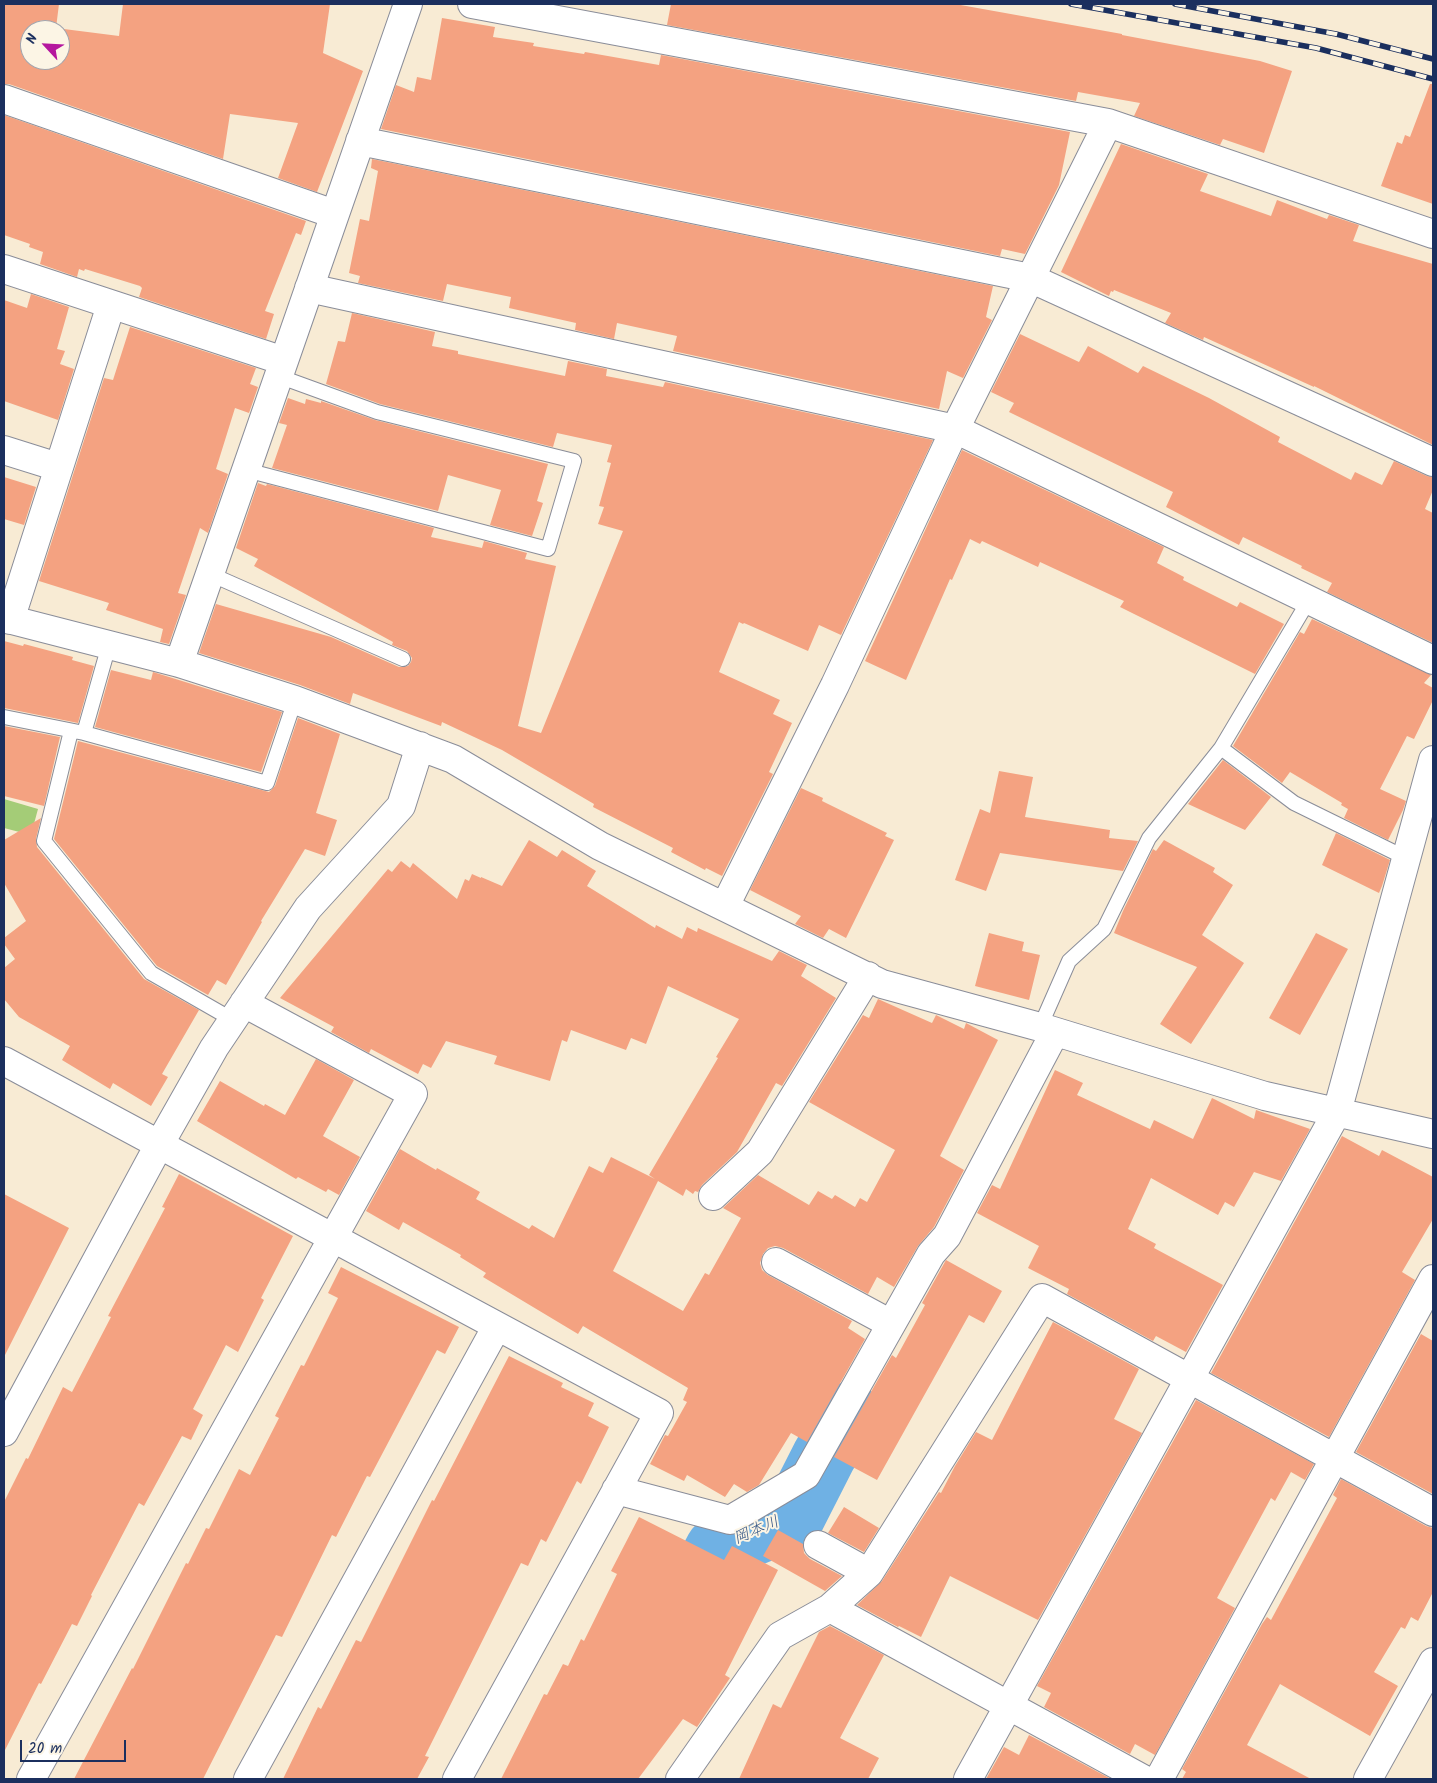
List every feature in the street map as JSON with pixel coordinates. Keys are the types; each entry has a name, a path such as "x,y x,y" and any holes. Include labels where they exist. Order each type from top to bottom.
{"street":[{"path":"179,663 408,4"},
{"path":"472,4 1108,124 1433,234"},
{"path":"4,99 334,214"},
{"path":"725,906 835,685 954,429 1108,124"},
{"path":"360,141 1030,278 1433,462"},
{"path":"4,269 110,304 281,369"},
{"path":"309,288 954,429 1433,660"},
{"path":"110,304 7,619 179,663 295,700 453,759 600,846 882,984 1047,1029 1265,1096 1433,1134"},
{"path":"4,450 58,467"},
{"path":"4,1432 159,1145 214,1048 308,908 401,806 420,746"},
{"path":"968,1779 1337,1112 1433,760"},
{"path":"713,1196 760,1152 868,976"},
{"path":"31,1779 413,1094 238,1011"},
{"path":"616,1490 730,1520 806,1475 931,1254 946,1236 1047,1029"},
{"path":"4,1061 660,1413 457,1779"},
{"path":"776,1262 891,1324"},
{"path":"1159,1779 1433,1279"},
{"path":"680,1779 780,1636 830,1608 869,1573 1042,1298 1433,1512"},
{"path":"248,1779 497,1326"},
{"path":"818,1544 869,1573"},
{"path":"830,1608 1143,1779"},
{"path":"1368,1779 1433,1662"}],"lane":[{"path":"246,470 548,549 574,460 377,412 281,369"},
{"path":"210,574 403,659"},
{"path":"1047,1029 1069,961 1104,929 1149,838 1221,748 1309,600"},
{"path":"109,645 77,732 44,841 151,973 238,1011"},
{"path":"4,717 77,732 267,783 295,700"},
{"path":"1221,748 1294,803 1406,858"}],"green space":[{"path":"4,799 38,809 31,835 4,828"}],"building":[{"path":"4,4 59,4 57,20 20,20 20,70 70,70 70,30 119,36 123,4 330,4 323,53 363,71 317,192 278,178 298,123 230,114 223,159 9,84 4,84"},
{"path":"671,4 955,4 1260,61 1292,71 1264,153 1223,139 1220,145 1134,116 1140,103 1078,92 1076,101 667,25"},
{"path":"442,18 495,27 493,37 534,43 533,46 584,54 585,52 659,65 661,55 1070,132 1059,185 1025,254 1002,249 1000,256 381,129 396,85 414,92 417,77 431,80"},
{"path":"1430,84 1433,84 1433,204 1381,186 1397,142 1402,144 1405,135 1410,137"},
{"path":"4,115 306,221 301,235 296,233 265,311 274,314 266,339 139,297 142,288 140,286 85,269 84,271 79,269 77,277 40,264 43,252 29,247 30,244 4,235"},
{"path":"1121,144 1208,174 1200,191 1271,216 1277,200 1327,219 1329,215 1359,225 1353,241 1433,264 1433,445 1314,386 1204,337 1203,340 1165,323 1171,313 1114,290 1113,292 1111,291 1109,296 1061,272"},
{"path":"372,159 993,286 986,317 992,320 963,378 947,371 939,409 673,351 677,336 617,323 614,339 575,330 576,323 509,308 511,297 447,284 443,301 358,283 360,276 349,273 360,219 369,221 378,171 371,168"},
{"path":"31,294 69,307 57,349 65,351 60,364 74,369 58,420 4,401 4,300 27,308"},
{"path":"352,313 435,332 432,346 458,351 458,354 565,376 568,361 607,369 606,376 663,387 665,382 933,440 841,635 819,625 808,651 739,622 719,672 780,700 773,714 792,723 769,772 773,774 722,876 706,868 705,870 671,852 673,848 593,807 594,804 502,750 442,722 441,726 353,693 350,704 300,685 199,653 216,604 331,637 399,667 408,666 411,662 412,658 407,651 392,645 393,642 254,566 258,559 236,548 258,483 266,486 267,484 434,528 431,537 482,548 484,541 527,553 525,559 556,566 518,726 541,733 623,531 598,524 604,507 599,506 611,463 607,462 612,445 557,433 553,447 380,404 326,384 338,341 345,342"},
{"path":"130,327 256,368 250,384 258,387 249,413 235,408 216,469 228,474 208,533 200,528 178,593 186,595 169,644 160,642 163,629 106,610 109,603 39,581 104,378 113,380"},
{"path":"1020,334 1079,362 1088,346 1138,373 1143,366 1209,398 1280,437 1278,442 1351,480 1355,472 1382,485 1394,461 1433,477 1433,490 1425,509 1433,513 1433,643 1327,592 1332,583 1301,568 1302,566 1243,537 1239,545 1166,507 1173,492 1009,412 1014,403 991,392"},
{"path":"288,398 305,404 306,399 321,403 321,401 375,420 548,464 537,501 543,503 532,536 490,525 501,490 448,475 438,511 272,468 287,425 279,423"},
{"path":"962,450 1164,547 1157,563 1184,577 1183,580 1237,607 1240,602 1284,624 1255,674 1120,607 1124,601 1040,562 1038,567 982,541 980,544 970,539 952,580 950,579 906,680 865,661"},
{"path":"4,477 36,487 24,525 4,519"},
{"path":"1312,619 1431,675 1424,683 1433,688 1433,700 1414,739 1407,736 1380,789 1406,801 1388,840 1344,818 1348,809 1341,805 1342,803 1290,772 1282,783 1233,746 1300,632 1304,634"},
{"path":"4,641 23,646 24,644 73,657 72,660 94,666 78,723 4,708"},
{"path":"111,670 151,680 153,672 282,712 261,772 95,727"},
{"path":"298,718 340,734 316,813 337,820 325,856 305,849 261,921 226,985 217,980 208,995 157,966 54,839 78,741 269,792 275,786"},
{"path":"4,726 60,737 44,806 4,796"},
{"path":"1223,760 1271,797 1245,830 1188,804"},
{"path":"999,771 1033,777 1025,817 1110,830 1109,838 1138,841 1123,871 1000,853 986,891 955,880 980,809 990,813"},
{"path":"801,788 823,798 822,801 887,833 885,836 894,840 846,938 829,929 823,938 795,924 801,916 750,890"},
{"path":"41,818 36,839 37,847 144,979 199,1010 162,1074 168,1077 151,1106 113,1083 110,1089 62,1060 70,1046 19,1017 4,999 4,968 15,959 4,944 4,938 26,921 4,883 4,840"},
{"path":"1336,833 1390,860 1379,893 1322,865"},
{"path":"529,840 557,857 562,850 596,871 587,886 655,928 656,925 682,939 687,927 697,932 698,928 772,961 779,951 807,965 801,976 836,998 782,1086 776,1083 737,1152 702,1185 698,1192 695,1191 693,1194 686,1189 683,1196 658,1181 613,1271 683,1311 705,1273 709,1275 741,1218 723,1208 758,1175 809,1205 818,1191 832,1199 835,1195 855,1207 860,1198 867,1202 895,1150 809,1102 863,1015 869,1018 878,999 932,1023 936,1015 964,1029 966,1023 998,1040 940,1156 964,1170 934,1227 918,1246 894,1287 877,1277 868,1294 783,1248 775,1246 768,1248 763,1254 760,1263 762,1270 768,1275 852,1321 848,1328 865,1339 807,1442 791,1433 759,1485 747,1492 734,1484 725,1497 687,1475 684,1481 650,1464 665,1435 668,1436 687,1402 683,1400 688,1388 583,1326 578,1334 483,1277 486,1273 460,1257 461,1255 403,1222 399,1230 366,1211 400,1149 480,1192 476,1199 529,1229 532,1225 554,1238 589,1166 603,1173 611,1157 655,1179 649,1175 739,1019 668,986 646,1044 631,1038 626,1050 571,1030 567,1042 562,1040 550,1081 494,1064 497,1056 446,1041 431,1068 423,1064 418,1074 371,1049 369,1053 331,1032 334,1027 280,998 388,869 392,872 401,861 410,868 413,863 457,899 465,879 469,881 472,874 502,886"},
{"path":"1164,840 1215,868 1213,872 1233,885 1202,935 1244,963 1191,1044 1160,1024 1197,967 1114,933 1153,849 1156,851"},
{"path":"989,933 1024,942 1022,951 1040,955 1029,1000 975,986"},
{"path":"1316,933 1348,949 1300,1035 1269,1018"},
{"path":"316,1059 354,1080 323,1136 360,1157 339,1195 328,1189 326,1192 298,1177 296,1179 197,1121 220,1081 264,1106 265,1104 285,1115"},
{"path":"1055,1070 1083,1083 1077,1095 1150,1129 1154,1120 1193,1139 1212,1098 1254,1119 1256,1110 1310,1129 1281,1181 1254,1172 1234,1207 1225,1202 1218,1215 1151,1178 1128,1229 1156,1244 1154,1248 1223,1285 1186,1352 1156,1336 1153,1341 1067,1294 1069,1289 1028,1268 1039,1246 977,1213 992,1185 1000,1189"},
{"path":"1342,1136 1379,1156 1382,1150 1433,1177 1433,1219 1402,1272 1415,1280 1329,1437 1211,1373"},
{"path":"179,1174 293,1236 261,1298 264,1300 238,1352 226,1345 193,1409 203,1415 191,1440 182,1436 144,1506 139,1503 77,1626 72,1624 4,1752 4,1502 26,1458 28,1459 63,1387 72,1392 111,1317 108,1316 165,1208 162,1207"},
{"path":"4,1194 69,1228 4,1357"},
{"path":"946,1260 1002,1291 984,1323 969,1315 877,1480 834,1457 892,1355 896,1358 925,1305 922,1303"},
{"path":"341,1267 459,1327 445,1354 437,1350 370,1477 367,1476 336,1537 332,1535 282,1637 276,1635 203,1779 74,1779 133,1669 186,1563 188,1564 206,1528 209,1529 239,1469 250,1475 279,1418 275,1416 301,1365 304,1366 338,1298 328,1293"},
{"path":"1053,1322 1139,1369 1114,1419 1142,1433 1038,1620 950,1576 921,1637 857,1605 882,1581 939,1492 941,1493 976,1432 992,1440"},
{"path":"1421,1334 1433,1341 1433,1494 1356,1452"},
{"path":"509,1356 563,1383 561,1387 594,1403 588,1416 609,1427 581,1484 577,1481 546,1542 541,1539 528,1566 521,1563 425,1756 429,1757 417,1779 283,1779 318,1707 321,1709 356,1640 361,1642 432,1500 434,1501"},
{"path":"1196,1400 1314,1464 1305,1480 1291,1472 1275,1501 1271,1498 1217,1598 1235,1608 1155,1755 1135,1744 1130,1754 1044,1707 1051,1693 1037,1686"},
{"path":"1341,1479 1426,1526 1433,1528 1433,1592 1418,1621 1411,1617 1405,1629 1401,1627 1374,1672 1398,1686 1370,1736 1280,1684 1247,1745 1311,1779 1182,1779 1186,1772 1182,1769 1262,1624 1267,1617 1271,1620 1337,1498 1333,1495"},
{"path":"844,1507 879,1528 864,1552 828,1533"},
{"path":"639,1517 724,1560 732,1546 778,1570 725,1675 730,1678 697,1727 683,1719 638,1779 501,1779 544,1694 547,1695 563,1664 568,1666 581,1639 584,1641 617,1574 611,1571"},
{"path":"778,1530 803,1544 804,1553 810,1559 842,1576 825,1591 763,1556"},
{"path":"830,1626 884,1655 840,1738 879,1758 868,1779 739,1779 773,1704 781,1708 819,1632"},
{"path":"1029,1735 1111,1779 986,1779 1004,1747 1019,1755"}],"waterway":[{"name":"岡本川","path":"579,1779 651,1674 717,1549 793,1517 824,1456 849,1414"}],"railway":[{"path":"1071,4 1316,48 1433,79"},
{"path":"1175,4 1336,34 1433,59"}]}
